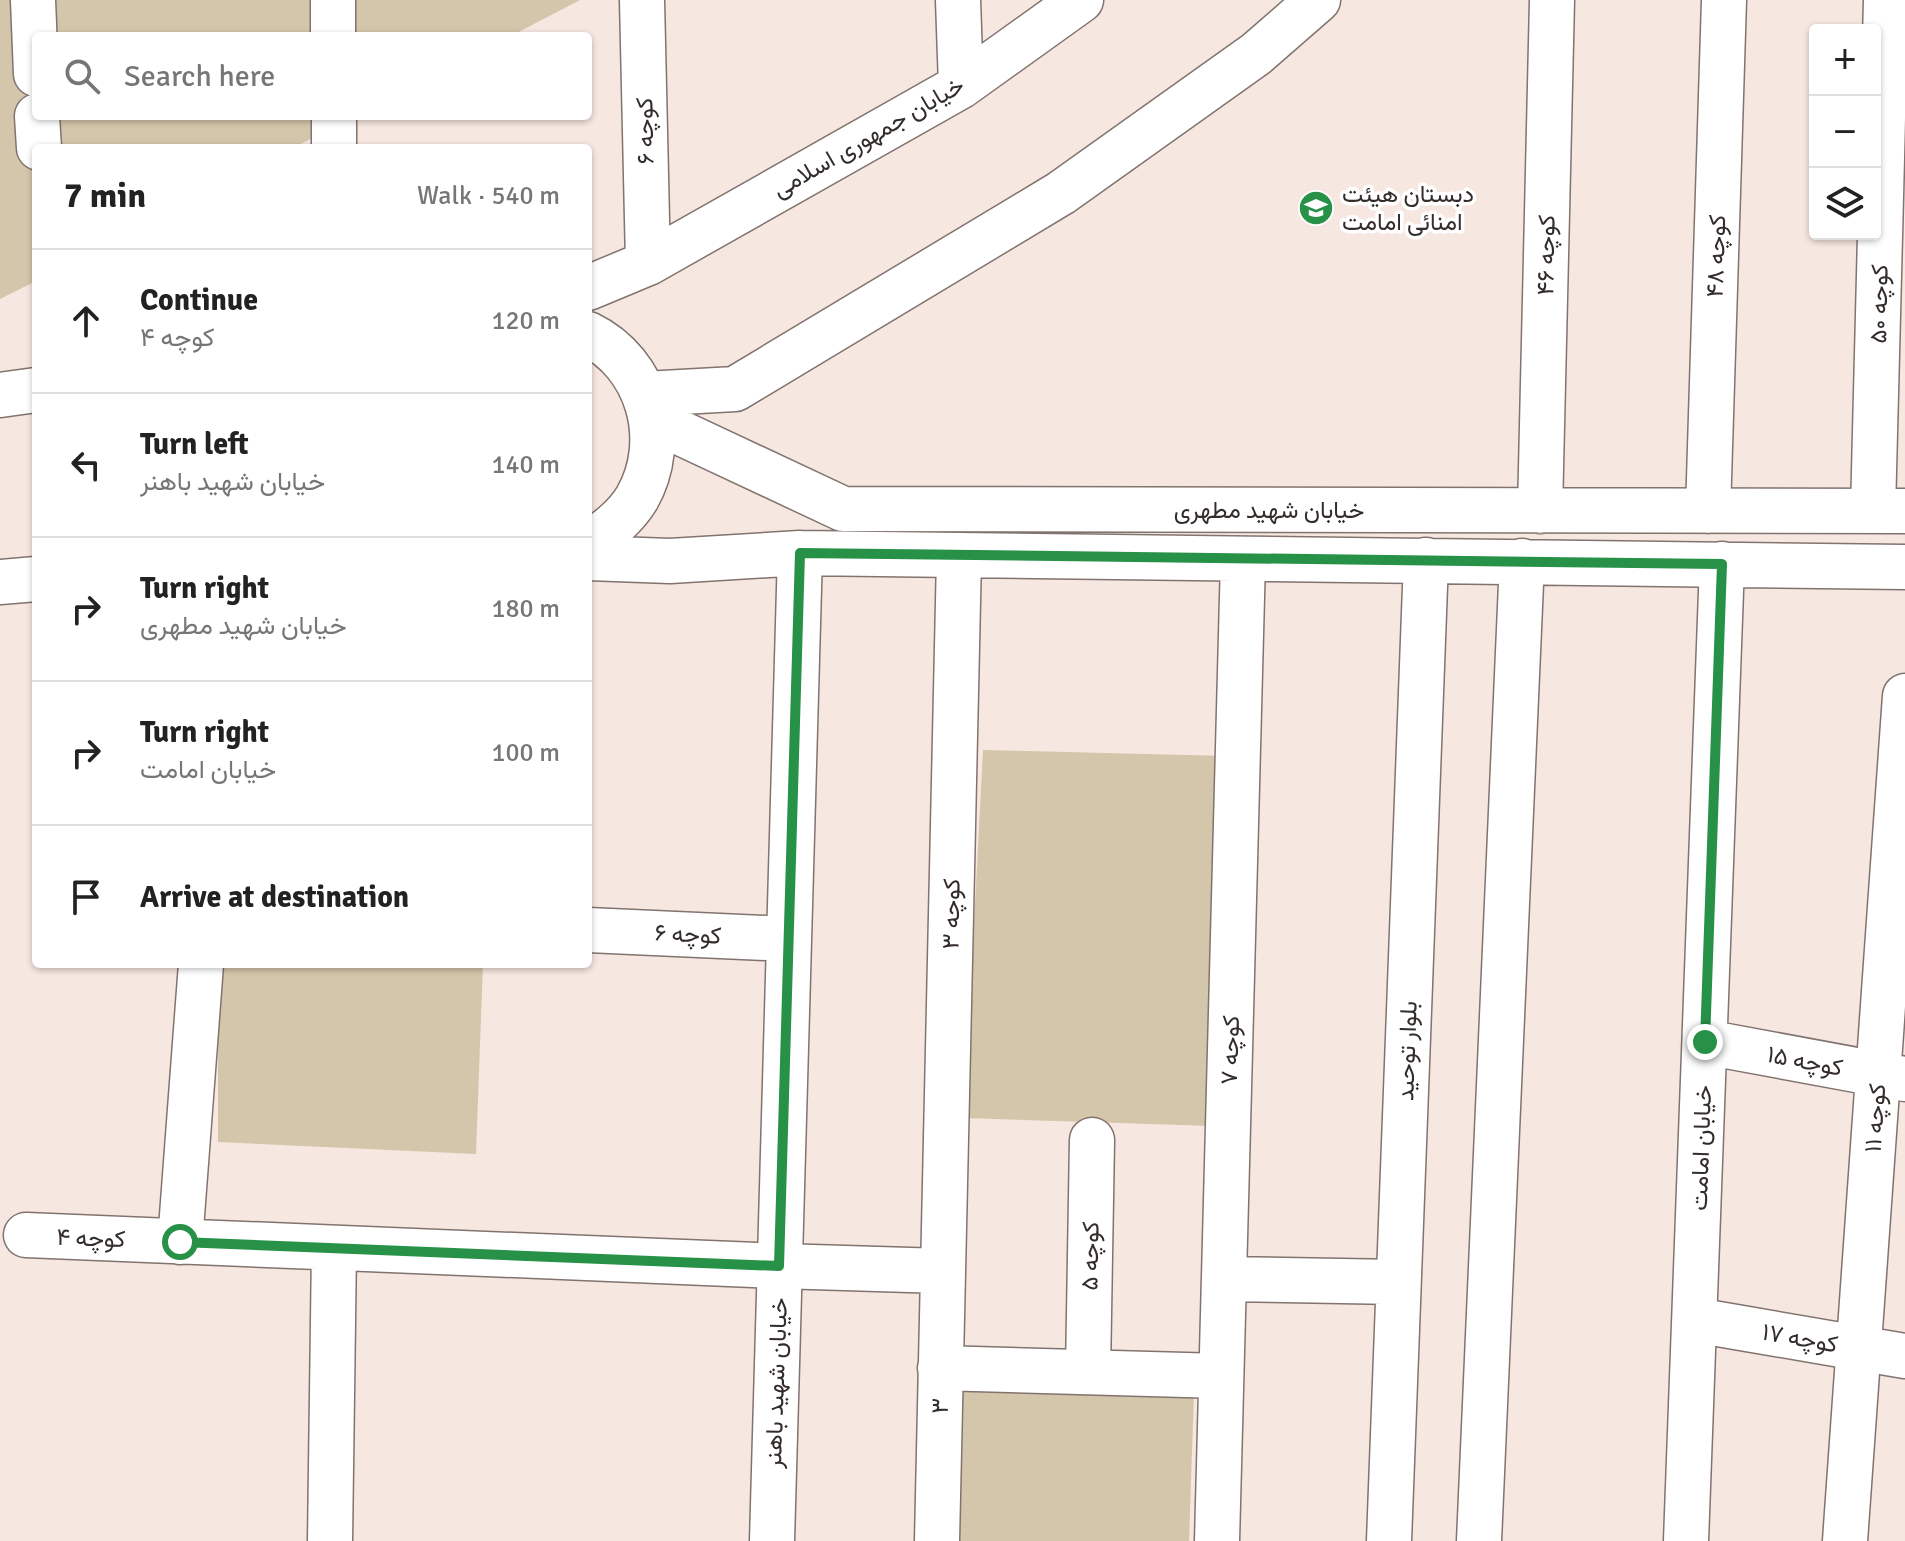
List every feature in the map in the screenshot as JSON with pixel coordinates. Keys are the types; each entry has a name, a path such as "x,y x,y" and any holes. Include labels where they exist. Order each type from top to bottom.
{"street":[{"path":"33,0 34,32"},
{"path":"333,0 333,32"},
{"name":"کوچه ۶","path":"642,0 648,263"},
{"path":"958,0 961,86"},
{"name":"خیابان جمهوری اسلامی","path":"592,286 648,263 961,86 1081,0"},
{"path":"649,407 735,389 1061,193 1256,54 1318,0"},
{"name":"کوچه ۴۶","path":"1540,511 1552,0"},
{"name":"کوچه ۴۸","path":"1708,511 1724,0"},
{"name":"کوچه ۵۰","path":"1886,0 1889,511"},
{"path":"37,120 39,144"},
{"path":"334,120 334,144"},
{"path":"592,336 601,340 627,364 649,407 650,465 637,498 615,526 592,541"},
{"path":"0,395 32,391"},
{"name":"خیابان شهید مطهری","path":"649,407 843,509 1889,511"},
{"name":"خیابان شهید مطهری","path":"592,558 670,561 800,553 1905,567"},
{"name":"خیابان شهید باهنر","path":"772,1541 800,553"},
{"name":"کوچه ۳","path":"943,1271 959,557"},
{"name":"کوچه ۷","path":"1217,1541 1243,559"},
{"name":"بلوار توحید","path":"1389,1541 1426,560"},
{"path":"1479,1541 1522,561"},
{"name":"خیابان امامت","path":"1686,1541 1722,564"},
{"path":"0,582 32,579"},
{"name":"کوچه ۱۱","path":"1845,1541 1859,1349 1892,1077 1905,696"},
{"name":"کوچه ۶","path":"592,930 788,939"},
{"path":"180,1242 201,968"},
{"name":"کوچه ۱۵","path":"1705,1042 1892,1077"},
{"name":"کوچه ۵","path":"1088,1372 1092,1140"},
{"name":"کوچه ۴","path":"26,1235 943,1271"},
{"path":"330,1541 334,1248"},
{"name":"۳","path":"937,1541 943,1271"},
{"path":"1224,1279 1398,1282"},
{"name":"کوچه ۱۷","path":"1695,1320 1905,1356"},
{"path":"940,1368 1221,1376"}],"shaded area":[{"path":"0,0 580,0 519,32 32,32 32,120 347,120 301,144 32,144 32,283 0,299"},
{"path":"983,750 1227,756 1212,1126 964,1118"},
{"path":"218,968 483,968 476,1154 218,1142"},
{"path":"958,1392 1194,1393 1189,1541 953,1541"}],"place":[{"name":"دبستان هیئت امنائی امامت","path":"1316,208"}],"route":[{"path":"180,1242 779,1266 800,553 1722,564 1705,1042"}]}
